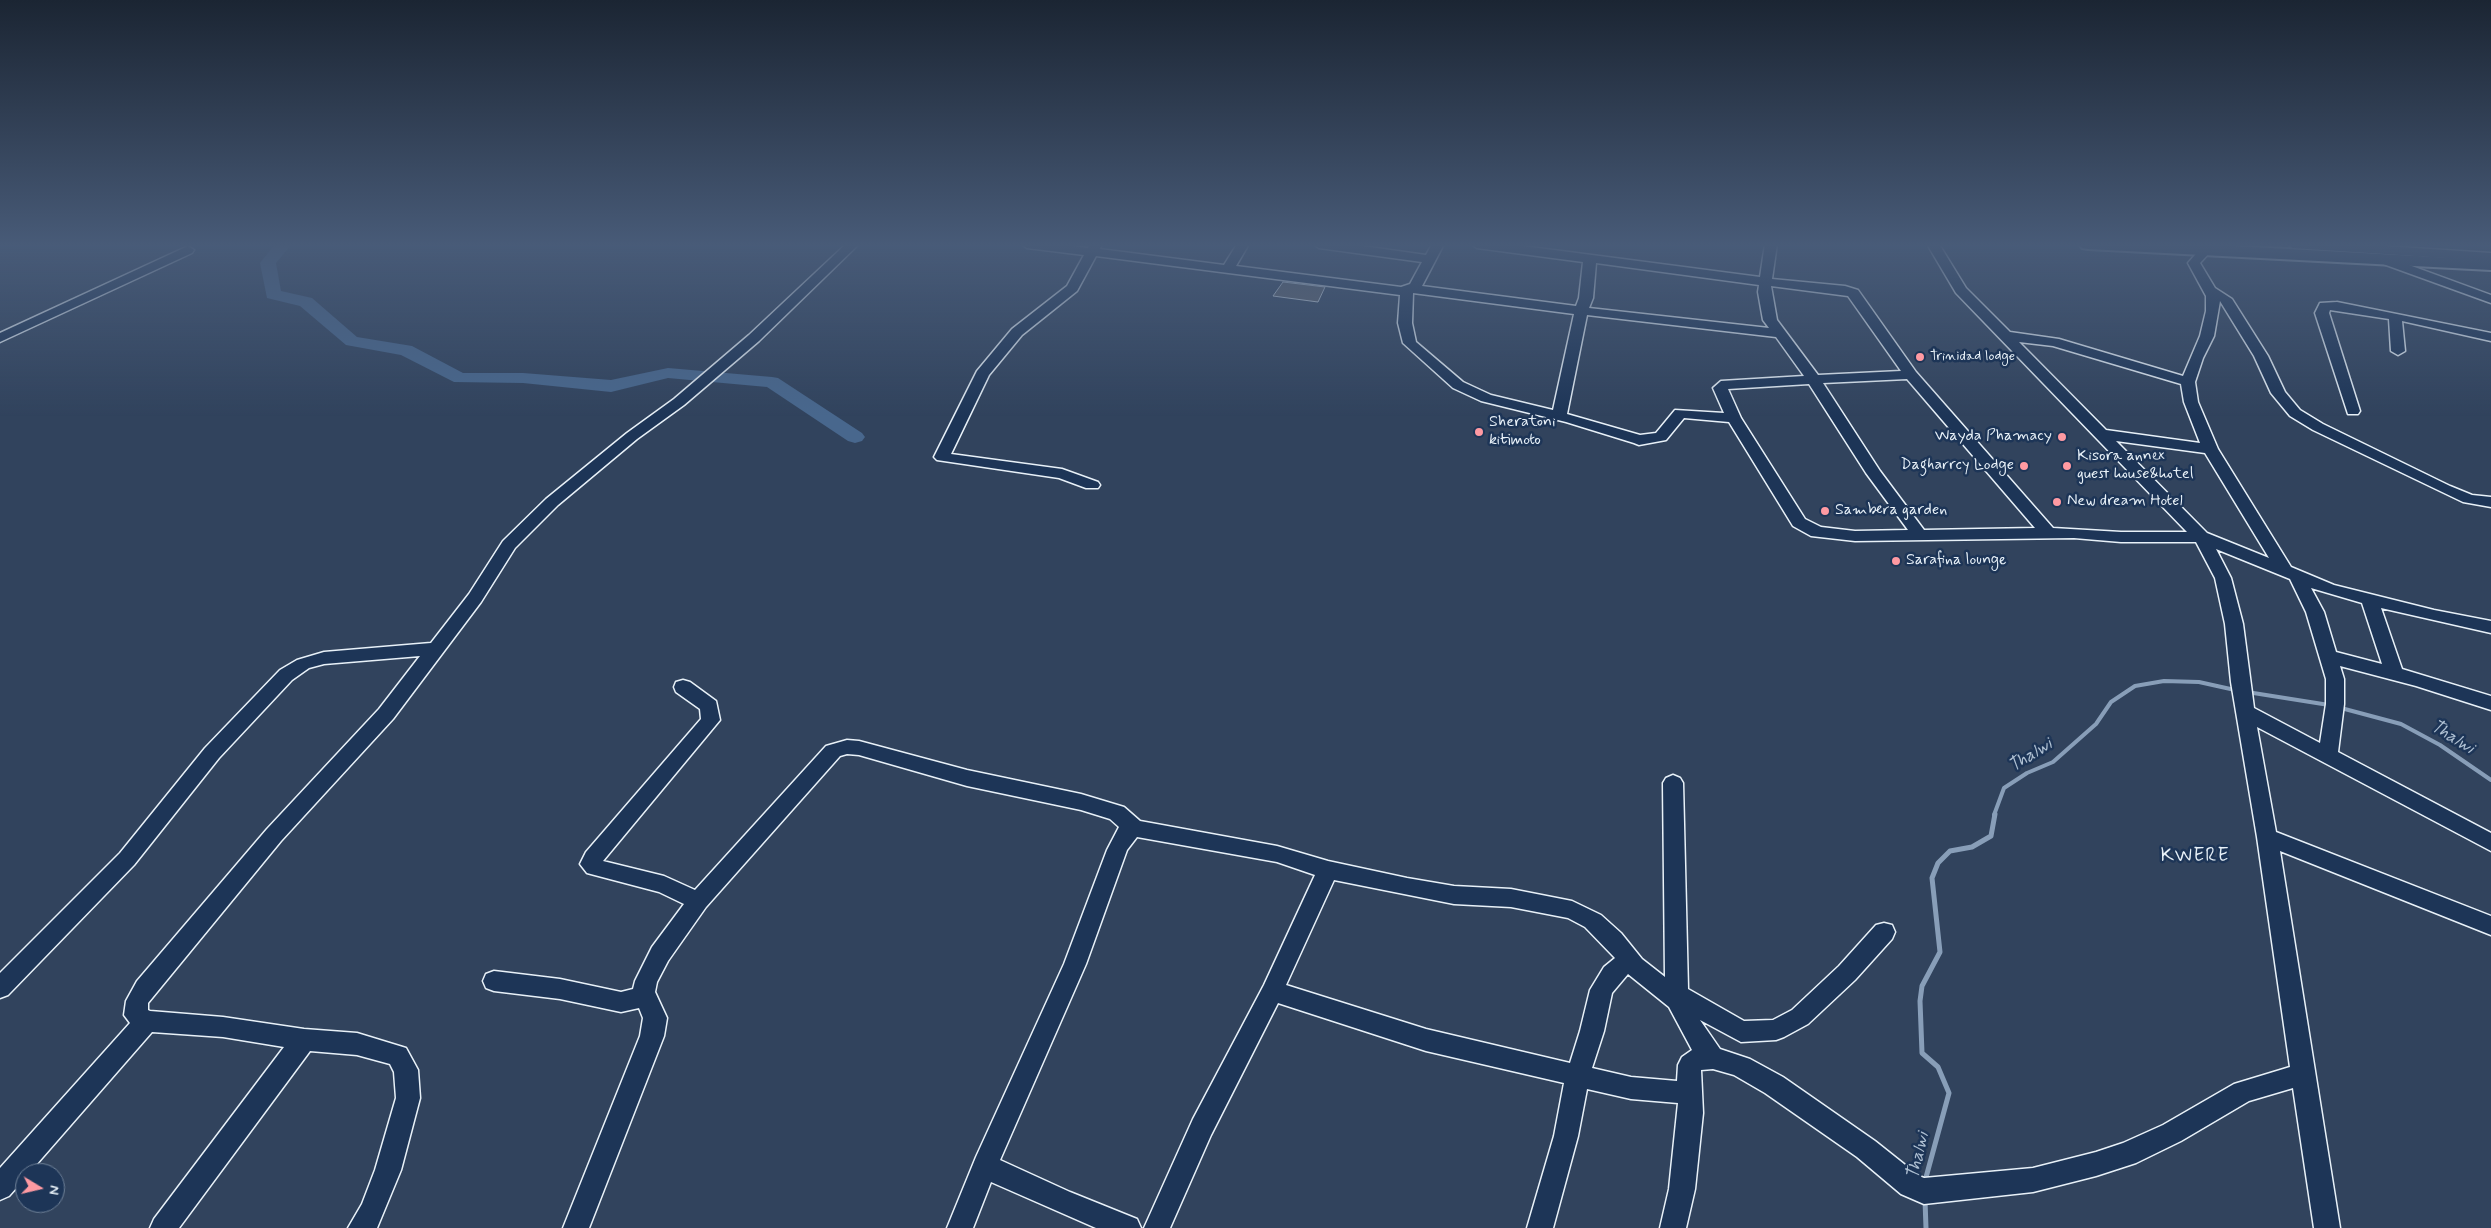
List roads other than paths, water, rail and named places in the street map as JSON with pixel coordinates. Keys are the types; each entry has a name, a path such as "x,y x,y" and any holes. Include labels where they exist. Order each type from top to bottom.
{"street":[{"path":"1,337 78,301"},
{"path":"361,1228 372,1212 396,1145 408,1098 406,1070 398,1056 357,1044 304,1040 223,1027 147,1021 136,1015 137,1001 145,988 274,834 386,714 475,598 509,545 552,502 610,453 679,402 754,338 793,301"},
{"path":"1055,301 1017,332 982,374 942,456 1062,474 1092,485"},
{"path":"1408,301 1406,336 1410,343 1434,367 1458,385 1478,395 1508,405 1559,416 1638,440 1661,437 1680,413 1734,418"},
{"path":"1506,301 1731,330 1779,333"},
{"path":"1559,416 1581,310 1585,301"},
{"path":"1764,301 1770,320 1802,362 1811,380 1874,473 1919,534"},
{"path":"1859,301 1911,375 2048,533"},
{"path":"1972,301 2007,336 2026,359 2201,537 2228,590 2243,698 2267,837 2327,1228"},
{"path":"2213,301 2212,319 2188,382 2191,402 2210,449 2291,574 2307,594 2330,657 2337,691 2328,755"},
{"path":"2226,301 2260,356 2278,393 2295,414 2313,425 2450,492 2470,499 2491,502"},
{"path":"2353,411 2322,309 2327,306 2337,306 2395,317 2491,338"},
{"path":"2395,317 2398,351"},
{"path":"2007,336 2054,342 2188,382"},
{"path":"1911,375 1722,386 1720,388 1734,418 1802,525 1817,532 1839,535 2083,533 2121,537 2201,537 2291,574 2370,602 2491,627"},
{"path":"2100,434 2210,449"},
{"path":"2370,602 2394,673"},
{"path":"0,988 128,859 208,758 286,675 303,664 324,658 436,649"},
{"path":"2330,657 2394,673 2491,703"},
{"path":"683,687 709,706 711,720 591,863 594,867 664,885 698,901"},
{"path":"2243,698 2328,755 2491,843"},
{"path":"576,1228 652,1036 655,1018 645,997 646,981 660,954 698,901 833,751 842,748 859,748 967,778 1098,806 1117,814 1134,828 1277,854 1328,870 1443,894 1511,898 1572,910 1593,921 1605,931 1629,960 1677,997 1741,1032 1776,1030 1800,1017 1847,973 1884,932"},
{"path":"1673,783 1677,997 1700,1042 1712,1058"},
{"path":"960,1228 985,1166 1075,964 1117,850 1126,833 1134,828"},
{"path":"2267,837 2491,926"},
{"path":"1157,1228 1179,1183 1202,1127 1272,990 1328,870"},
{"path":"1540,1228 1566,1136 1577,1076 1592,1031 1601,990 1612,974 1629,960"},
{"path":"494,982 560,989 621,1002 645,997"},
{"path":"1272,990 1426,1040 1631,1088 1691,1093"},
{"path":"0,1187 147,1021"},
{"path":"163,1228 304,1040"},
{"path":"1673,1228 1686,1163 1691,1093 1690,1065 1696,1059 1712,1058 1742,1067 1774,1085 1866,1149 1910,1185 1924,1191 2033,1180 2096,1164 2127,1154 2172,1133 2243,1092 2304,1074"},
{"path":"985,1166 1063,1202 1128,1228"}],"waterway":[{"path":"303,301 352,341 406,350 460,378 523,378 611,386 668,373 772,382 855,437"},
{"name":"Thalwi","path":"1994,815 2004,788 2027,773 2053,762 2096,724 2111,702 2135,686 2164,681 2199,682 2235,690"},
{"name":"Thalwi","path":"2247,692 2329,705"},
{"name":"Thalwi","path":"2341,708 2401,724 2440,745 2491,780"},
{"name":"Thalwi","path":"1925,1181 1949,1093 1938,1067 1922,1053 1920,1001 1922,986 1940,952 1932,878 1938,863 1950,851 1972,847 1991,836 1995,814"},
{"name":"Thalwi","path":"1925,1200 1926,1228"}],"place":[{"name":"Trinidad lodge","path":"1920,357"},
{"name":"Sheratoni kitimoto","path":"1479,432"},
{"name":"Wayda Phamacy","path":"2062,437"},
{"name":"Dagharrcy Lodge","path":"2024,466"},
{"name":"Kisora annex guest house&hotel","path":"2067,466"},
{"name":"New dream Hotel","path":"2057,502"},
{"name":"Sambera garden","path":"1825,511"},
{"name":"Sarafina lounge","path":"1896,561"}],"district":[{"name":"KWERE","path":"2195,857"}]}
